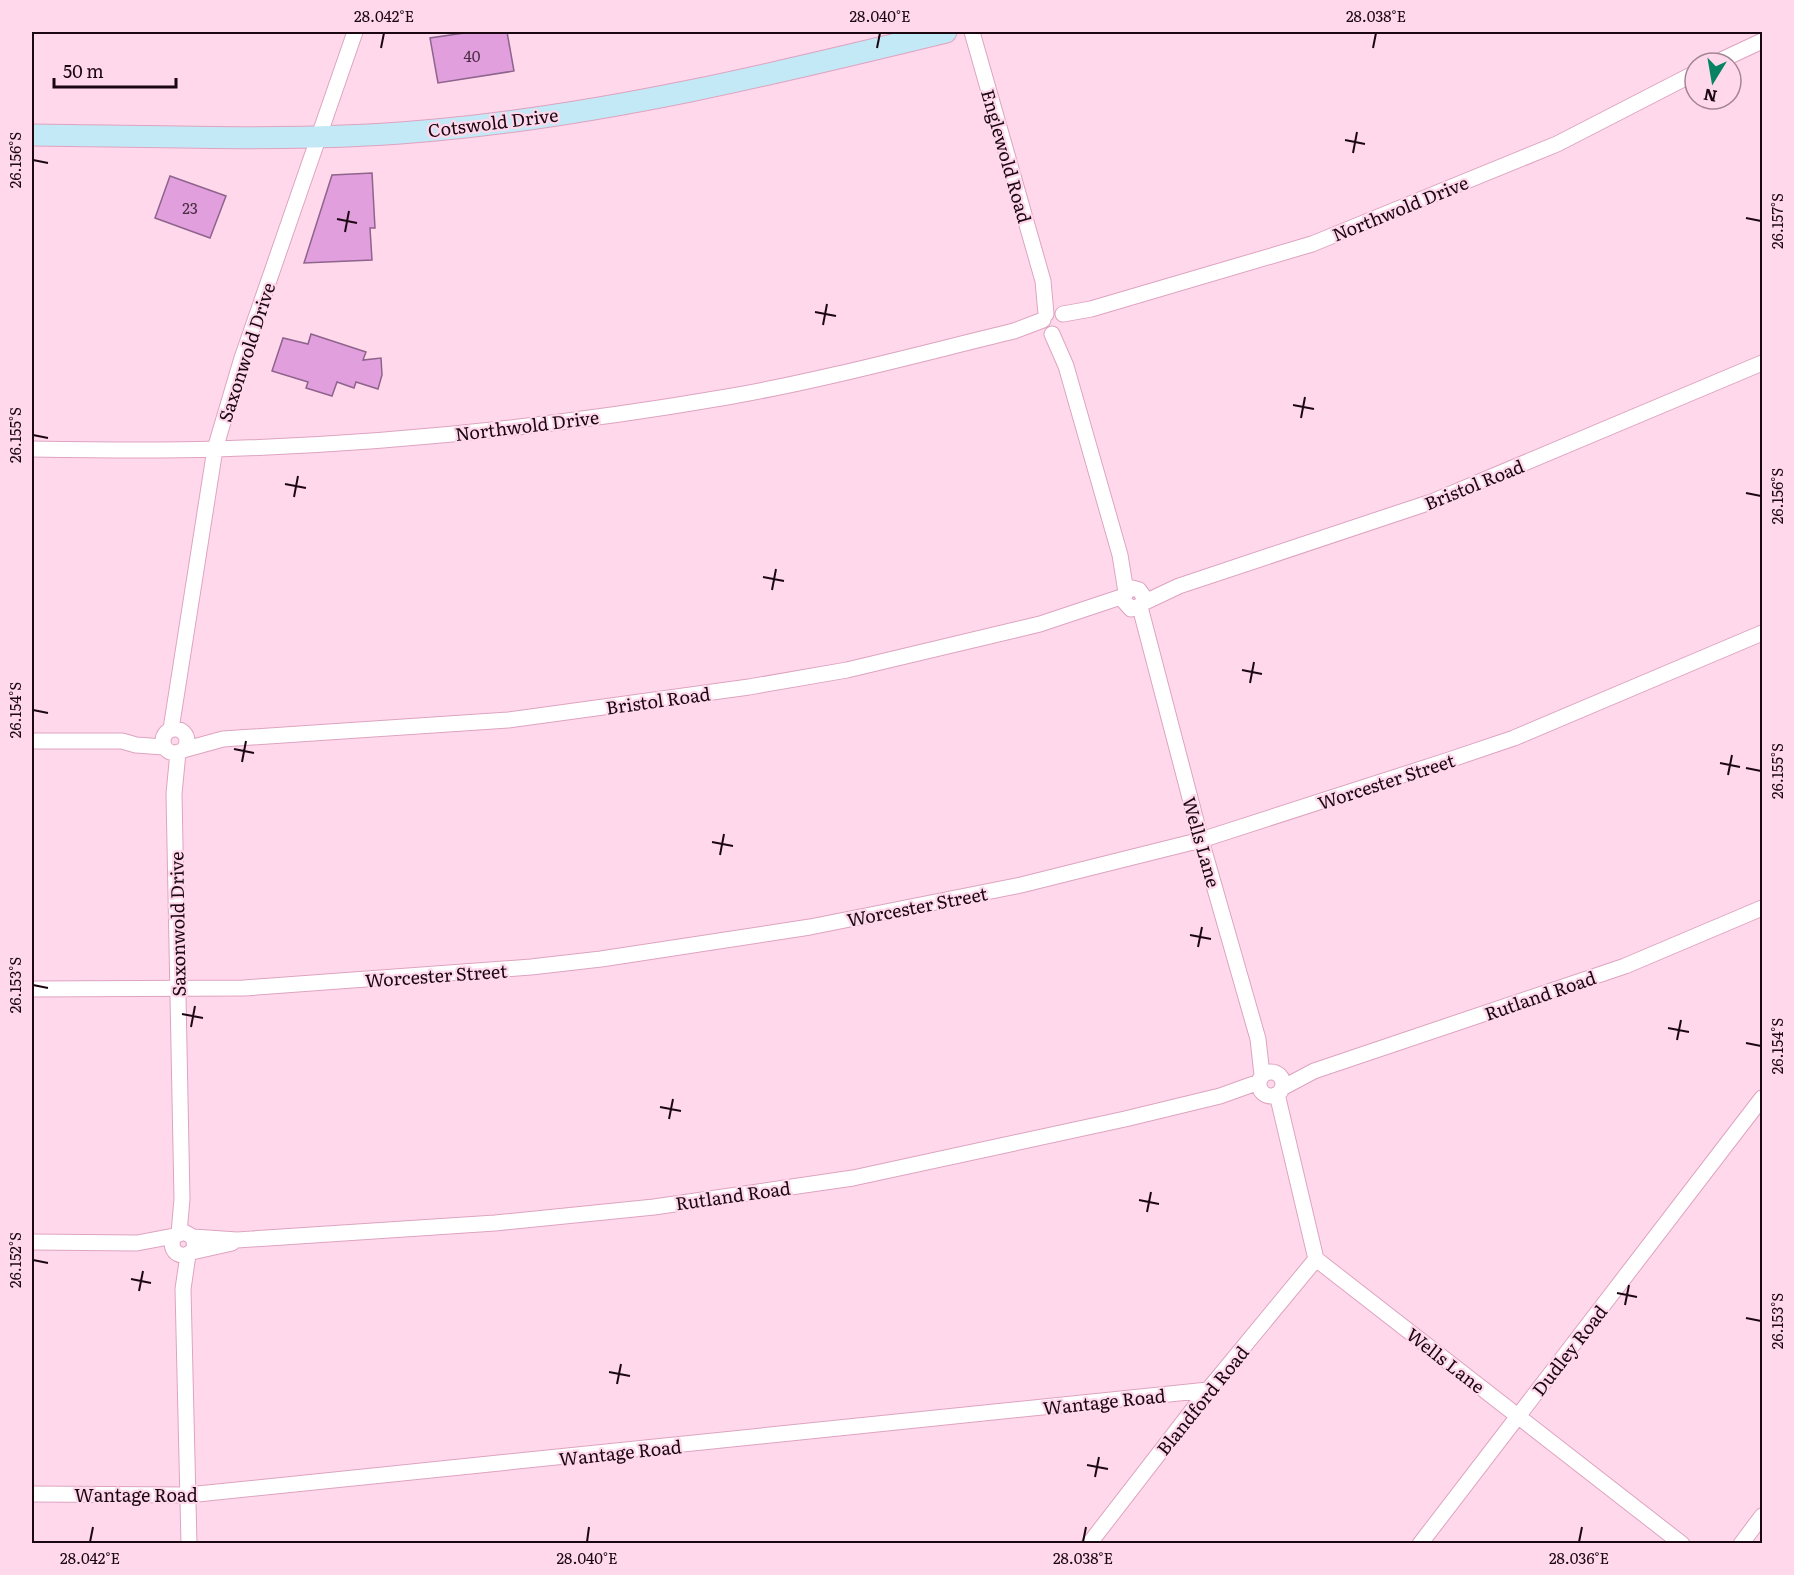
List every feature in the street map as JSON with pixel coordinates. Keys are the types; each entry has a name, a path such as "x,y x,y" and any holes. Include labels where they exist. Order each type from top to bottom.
{"main road":[{"name":"Cotswold Drive","path":"32,135 319,138 448,129 640,100 754,78 946,32"}],"street":[{"name":"Saxonwold Drive","path":"189,1544 174,794 169,780 179,683 215,449 242,358 355,32"},
{"name":"Englewold Road","path":"972,32 1043,281 1050,292 1054,322 1066,366 1134,599"},
{"path":"1741,51 1762,41"},
{"name":"Northwold Drive","path":"32,449 215,449 436,435 660,408 794,383 1054,322 1312,244 1557,144 1683,79"},
{"name":"Bristol Road","path":"32,741 122,741 136,736 174,741 223,740 508,720 660,701 847,670 1134,599 1434,501 1762,363"},
{"name":"Wells Lane","path":"1134,599 1283,1128 1316,1259 1682,1544"},
{"name":"Worcester Street","path":"32,989 178,990 402,978 601,959 810,927 1021,885 1201,840 1514,738 1762,633"},
{"name":"Rutland Road","path":"32,1242 183,1244 495,1223 619,1211 854,1178 1221,1096 1314,1071 1625,966 1762,908"},
{"name":"Dudley Road","path":"1420,1544 1762,1098"},
{"name":"Blandford Road","path":"1089,1544 1208,1390 1316,1259"},
{"name":"Wantage Road","path":"32,1494 188,1495 1208,1390"},
{"path":"1741,1544 1762,1516"}],"building":[{"path":"471,32 507,32 514,71 438,83 430,38"},
{"path":"372,173 375,228 370,228 372,260 304,263 332,175"},
{"path":"170,176 226,196 210,238 155,218"},
{"path":"311,334 366,352 363,360 381,358 382,375 378,389 356,382 354,388 337,382 332,396 306,388 308,382 272,371 283,338 308,344"}]}
